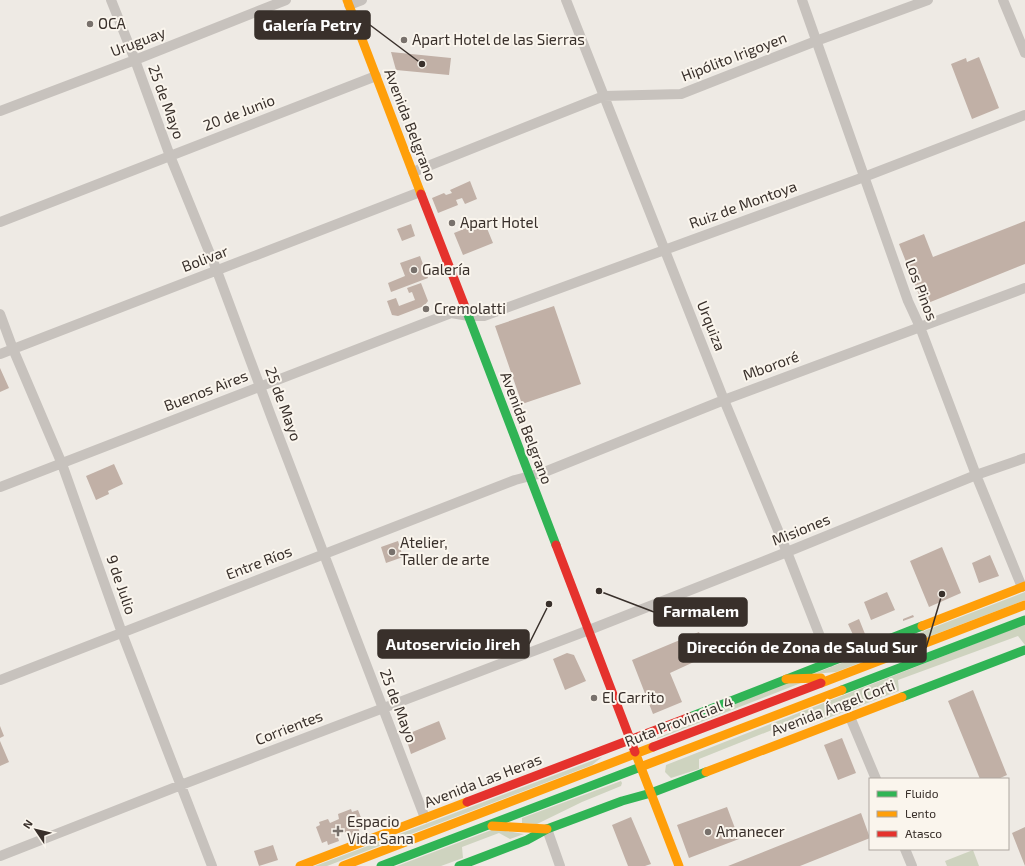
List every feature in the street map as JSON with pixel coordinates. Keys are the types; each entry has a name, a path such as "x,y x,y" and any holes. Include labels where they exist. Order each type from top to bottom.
{"main road":[{"name":"Avenida Belgrano","path":"348,2 679,866"},
{"path":"630,740 1023,587"},
{"name":"Ruta Provincial 4","path":"343,866 1025,605"},
{"name":"Ruta Provincial 4","path":"381,866 1025,620"},
{"name":"Avenida Ángel Corti","path":"651,793 1025,650"},
{"path":"786,679 834,677"},
{"name":"Avenida Las Heras","path":"300,866 630,740"},
{"path":"459,866 631,797 651,793"},
{"path":"487,826 547,830"}],"street":[{"name":"25 de Mayo","path":"111,0 135,60 170,156 217,270 425,818"},
{"name":"Uruguay","path":"0,111 135,60 286,0"},
{"path":"348,2 362,0"},
{"name":"Urquiza","path":"566,0 724,400 787,552 830,662"},
{"name":"Los Pinos","path":"802,0 908,301 920,327 976,475 1023,587"},
{"name":"Hipólito Irigoyen","path":"413,172 604,96 681,94 816,41 928,0"},
{"path":"1003,0 1025,53"},
{"name":"20 de Junio","path":"0,222 376,76"},
{"name":"Ruiz de Montoya","path":"469,316 484,316 864,177 1025,115"},
{"name":"Bolivar","path":"0,354 420,192"},
{"name":"Mbororé","path":"529,477 724,400 1025,288"},
{"name":"Buenos Aires","path":"0,487 451,313 469,316"},
{"name":"9 de Julio","path":"0,314 13,349 62,464 122,633 212,866"},
{"name":"Misiones","path":"588,630 787,552 976,475 1025,458"},
{"name":"Entre Ríos","path":"0,680 515,480 529,477"},
{"name":"Corrientes","path":"0,856 181,785 588,630"},
{"path":"850,717 876,778"},
{"path":"547,830 560,866"},
{"path":"905,850 912,866"}],"green space":[{"path":"1025,592 1025,600 836,672 813,674"},
{"path":"1025,624 1025,645 1018,636 898,680 899,691 820,721 812,714 699,759 699,769 671,778 665,772 666,765"},
{"path":"788,682 801,683 657,739 718,713 737,703"},
{"path":"602,757 592,765 327,866 315,866"},
{"path":"621,781 621,786 582,802 537,824 522,823 522,818"},
{"path":"494,829 524,834 510,839 499,833 462,847 463,858 441,866 397,866"},
{"path":"973,850 979,866 947,866 945,861"}],"building":[{"path":"391,52 451,58 449,75 396,70"},
{"path":"979,57 999,108 972,119 951,64 966,58 967,62"},
{"path":"470,181 477,199 465,204 462,198 456,200 458,205 438,213 432,198 444,193 446,195 452,193 450,190"},
{"path":"484,221 493,243 463,255 454,233"},
{"path":"1025,221 1025,264 923,305 899,244 924,234 933,257"},
{"path":"411,224 415,236 402,241 397,229"},
{"name":"Galería","path":"420,256 428,278 391,292 388,283 405,276 400,263"},
{"path":"421,283 428,301 424,306 398,316 392,315 387,301 396,298 399,306 415,300 412,292 409,293 407,288"},
{"path":"554,306 581,384 522,404 495,326"},
{"path":"0,368 9,388 0,392"},
{"path":"114,464 123,484 108,491 109,494 96,500 86,476"},
{"name":"Atelier, Taller de arte","path":"398,541 403,557 386,563 381,547"},
{"path":"942,547 961,593 929,607 910,561"},
{"path":"990,555 999,576 979,583 972,563"},
{"path":"887,592 895,610 871,620 864,602"},
{"path":"913,615 914,617 903,621 903,619"},
{"path":"859,619 865,634 855,639 848,624"},
{"path":"699,632 709,655 670,673 682,702 653,714 632,660"},
{"path":"567,653 574,655 586,681 565,690 553,659"},
{"path":"973,690 1007,775 1000,778 980,778 948,701"},
{"path":"439,721 446,739 411,754 405,735"},
{"path":"0,726 4,736 0,738"},
{"path":"842,738 856,773 838,780 824,745"},
{"path":"0,741 9,762 0,766"},
{"name":"Amanecer","path":"727,807 739,839 689,858 677,825"},
{"path":"351,809 352,812 358,810 364,825 358,827 360,833 349,837 347,832 337,835 339,841 328,845 327,841 322,843 316,827 320,825 319,822 328,819 330,823 339,819 338,814"},
{"path":"861,813 869,835 869,838 800,866 728,866"},
{"path":"631,817 651,864 645,866 628,866 612,825"},
{"path":"1025,827 1025,866 1012,833"},
{"path":"273,845 278,860 259,866 254,851"}],"traffic: fast":[{"path":"465,307 556,545"},
{"path":"842,690 1025,620"},
{"path":"690,717 922,626"},
{"path":"902,697 1025,650"},
{"path":"381,866 643,766"},
{"path":"459,866 527,840 547,829 622,801 651,793 706,772"}],"traffic: slow":[{"path":"347,0 421,194"},
{"path":"922,626 1025,586"},
{"path":"821,683 1025,605"},
{"path":"786,679 821,678"},
{"path":"643,766 842,690"},
{"path":"706,772 902,697"},
{"path":"343,866 653,747"},
{"path":"635,752 679,866"},
{"path":"300,866 467,802"},
{"path":"492,826 547,829"}],"traffic: jam":[{"path":"421,194 465,307"},
{"path":"556,545 635,752"},
{"path":"653,747 821,683"},
{"path":"467,802 690,717"}],"place":[{"name":"OCA","path":"90,24"},
{"name":"Apart Hotel de las Sierras","path":"404,40"},
{"name":"Galería Petry","path":"422,64"},
{"name":"Apart Hotel","path":"452,223"},
{"name":"Galería","path":"414,270"},
{"name":"Cremolatti","path":"426,309"},
{"name":"Atelier, Taller de arte","path":"392,552"},
{"name":"Farmalem","path":"599,591"},
{"name":"Dirección de Zona de Salud Sur","path":"942,594"},
{"name":"Autoservicio Jireh","path":"549,604"},
{"name":"El Carrito","path":"594,698"},
{"name":"Espacio Vida Sana","path":"338,831"},
{"name":"Amanecer","path":"708,832"}]}
